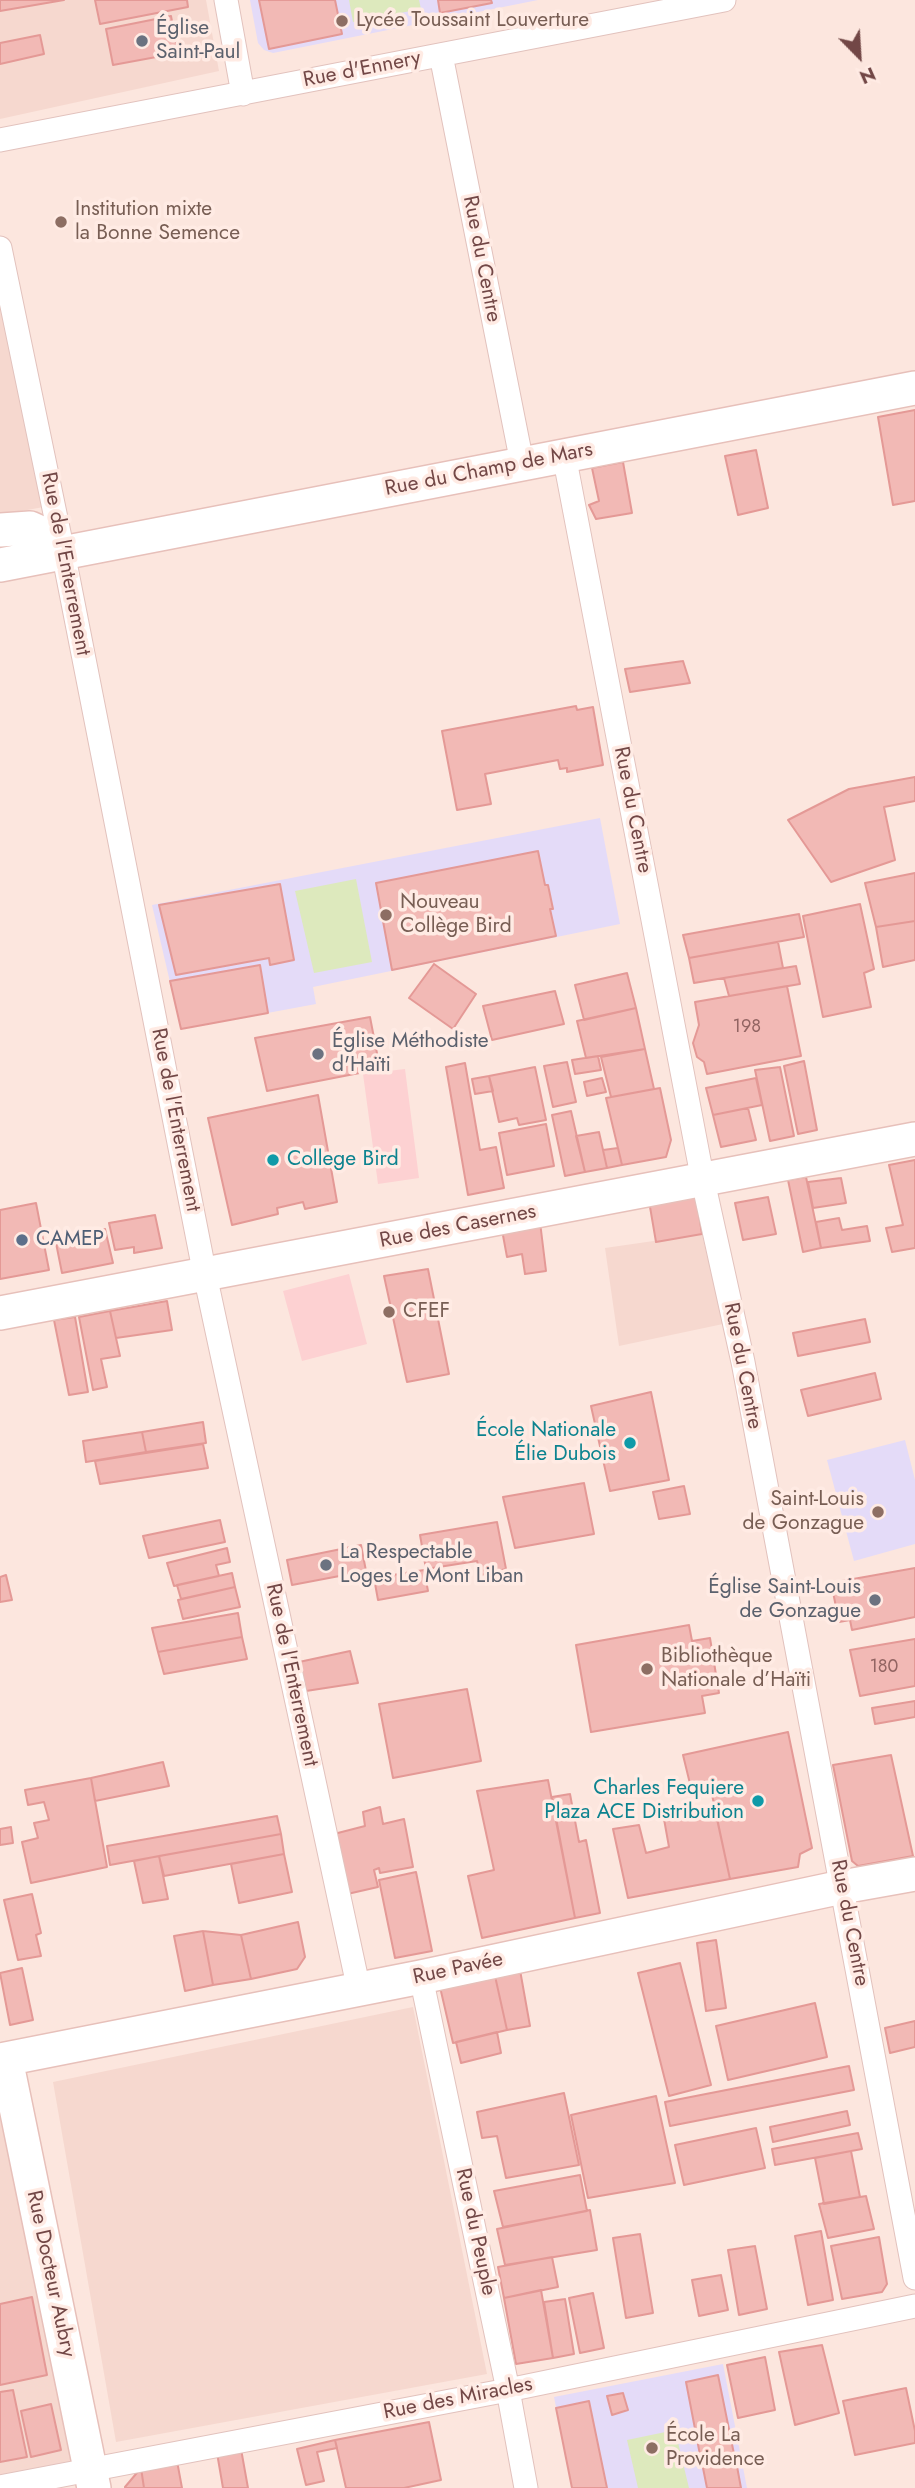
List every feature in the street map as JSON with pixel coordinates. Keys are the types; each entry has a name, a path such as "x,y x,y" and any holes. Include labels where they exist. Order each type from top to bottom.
{"main road":[{"name":"Rue du Champ de Mars","path":"0,565 915,388"},
{"path":"0,530 23,527 35,529 63,552"},
{"name":"Rue des Casernes","path":"0,1313 915,1139"},
{"name":"Rue Pavée","path":"3,2060 359,1990 842,1887 915,1874"},
{"name":"Rue Docteur Aubry","path":"3,2060 92,2478"}],"street":[{"path":"226,0 243,94"},
{"name":"Rue d'Ennery","path":"0,140 441,55 642,8 724,0"},
{"name":"Rue du Centre","path":"441,55 522,463"},
{"name":"Rue de l'Enterrement","path":"0,248 63,552 205,1275 359,1990"},
{"name":"Rue du Centre","path":"564,455 703,1181 743,1362 915,2278"},
{"name":"Rue du Peuple","path":"421,1977 526,2488"},
{"name":"Rue des Miracles","path":"0,2487 92,2478 915,2306"}],"shaded area":[{"path":"0,0 206,0 219,71 0,119"},
{"name":"Lycée Toussaint Louverture","path":"250,0 538,0 273,53 264,50 258,43"},
{"path":"0,271 49,506 0,515"},
{"name":"Nouveau Collège Bird","path":"600,818 620,924 313,987 316,1004 181,1029 152,905"},
{"path":"405,1069 419,1178 378,1184 363,1074"},
{"path":"702,1234 723,1324 619,1346 605,1248"},
{"path":"349,1274 367,1344 302,1361 283,1291"},
{"name":"Saint-Louis de Gonzague","path":"905,1440 915,1480 915,1544 854,1561 827,1460"},
{"path":"413,2007 487,2374 116,2442 53,2082"},
{"path":"7,2099 71,2464 0,2479 0,2101"},
{"name":"École La Providence","path":"723,2364 747,2488 572,2488 554,2397"}],"green space":[{"path":"349,0 419,0 421,9 353,22"},
{"path":"356,879 372,962 314,973 295,891"},
{"path":"675,2430 689,2488 638,2488 627,2440"}],"building":[{"path":"0,0 64,0 0,11"},
{"path":"95,0 187,0 188,7 100,24"},
{"path":"259,0 335,0 342,34 269,49"},
{"path":"438,0 491,0 492,3 440,13"},
{"name":"Église Saint-Paul","path":"171,16 178,53 113,65 106,29"},
{"path":"40,35 44,54 0,64 0,43"},
{"path":"915,410 915,501 893,505 878,417"},
{"path":"756,450 768,508 738,515 725,456"},
{"path":"623,462 632,513 596,519 589,505 599,501 592,468"},
{"path":"683,661 690,683 630,692 625,669"},
{"path":"576,706 577,710 593,707 603,765 567,772 567,768 560,769 558,760 485,774 491,804 457,810 442,731"},
{"path":"915,777 915,801 884,807 895,860 831,882 788,820 849,789"},
{"path":"538,851 545,885 548,885 556,936 392,970 376,883"},
{"path":"915,873 915,921 876,927 865,883"},
{"path":"280,884 294,960 270,965 269,958 176,975 159,905"},
{"path":"860,904 874,969 864,973 871,1007 823,1017 803,916"},
{"path":"799,914 804,937 689,958 683,935"},
{"path":"915,921 915,960 883,967 876,927"},
{"path":"778,942 783,968 694,983 689,958"},
{"path":"434,964 476,994 453,1029 409,998"},
{"path":"260,965 268,1013 181,1029 170,981"},
{"path":"796,966 800,984 729,996 724,978"},
{"path":"627,973 636,1008 584,1020 575,985"},
{"path":"787,986 801,1056 707,1074 704,1062 697,1057 693,1043 699,1025 695,1002"},
{"path":"555,991 564,1024 492,1040 483,1006"},
{"path":"636,1008 645,1049 586,1058 577,1021"},
{"name":"Église Méthodiste d'Haïti","path":"370,1017 380,1069 267,1091 255,1038"},
{"path":"645,1049 654,1089 611,1097 601,1057"},
{"path":"598,1056 601,1070 575,1074 572,1060"},
{"path":"804,1061 817,1130 798,1134 784,1066"},
{"path":"567,1062 576,1102 553,1107 544,1066"},
{"path":"465,1063 480,1150 496,1147 504,1188 468,1195 446,1067"},
{"path":"535,1067 546,1120 519,1125 517,1118 499,1122 489,1076"},
{"path":"780,1067 794,1136 770,1141 755,1070"},
{"path":"489,1076 493,1091 475,1094 472,1079"},
{"path":"602,1078 606,1092 587,1096 584,1082"},
{"path":"756,1078 762,1105 713,1115 706,1088"},
{"path":"660,1088 671,1140 666,1157 622,1165 606,1098"},
{"name":"College Bird","path":"318,1095 337,1202 305,1209 303,1202 277,1208 278,1214 232,1225 208,1118"},
{"path":"748,1108 756,1140 721,1147 713,1115"},
{"path":"571,1111 585,1172 565,1176 552,1115"},
{"path":"546,1124 554,1166 507,1175 499,1133"},
{"path":"599,1132 607,1168 585,1172 576,1136"},
{"path":"618,1148 622,1165 607,1168 603,1150"},
{"path":"915,1160 915,1248 892,1252 886,1228 903,1225 889,1165"},
{"path":"806,1177 821,1248 803,1252 788,1180"},
{"path":"841,1178 846,1203 813,1208 808,1182"},
{"path":"696,1194 702,1234 656,1242 649,1201"},
{"path":"768,1197 776,1234 743,1240 735,1203"},
{"name":"CAMEP","path":"36,1203 49,1270 0,1279 0,1210"},
{"path":"155,1215 162,1248 134,1253 134,1247 115,1250 109,1223"},
{"path":"839,1218 842,1230 867,1226 870,1241 821,1248 816,1222"},
{"path":"540,1222 546,1271 525,1274 522,1254 507,1257 502,1230"},
{"path":"105,1229 113,1263 62,1273 55,1238"},
{"path":"428,1269 449,1374 407,1382 384,1276"},
{"path":"167,1301 172,1330 116,1338 110,1311"},
{"path":"110,1311 120,1356 101,1359 107,1387 93,1390 79,1317"},
{"path":"75,1317 88,1392 69,1395 54,1320"},
{"path":"865,1319 870,1342 798,1356 793,1333"},
{"path":"875,1373 881,1399 808,1416 801,1390"},
{"name":"École Nationale Élie Dubois","path":"651,1392 669,1480 610,1491 591,1406"},
{"path":"203,1422 206,1443 146,1452 142,1432"},
{"path":"142,1432 146,1452 86,1462 83,1441"},
{"path":"203,1444 208,1468 100,1484 95,1461"},
{"path":"584,1483 594,1534 515,1548 503,1497"},
{"path":"684,1486 690,1514 659,1519 653,1492"},
{"path":"220,1520 225,1542 149,1558 143,1536"},
{"path":"497,1522 506,1569 481,1575 477,1561 426,1569 420,1535"},
{"name":"La Respectable Loges Le Mont Liban","path":"361,1545 366,1571 292,1585 287,1560"},
{"path":"227,1548 230,1562 216,1565 219,1576 174,1586 167,1563"},
{"name":"Église Saint-Louis de Gonzague","path":"915,1568 915,1617 852,1630 850,1620 839,1622 833,1592 844,1591 842,1581"},
{"path":"424,1570 428,1591 378,1600 374,1578"},
{"path":"232,1573 235,1587 181,1599 177,1585"},
{"path":"6,1575 12,1600 0,1602 0,1577"},
{"path":"235,1587 240,1607 183,1619 178,1600"},
{"path":"238,1613 242,1637 158,1652 152,1628"},
{"name":"Bibliothèque Nationale d’Haïti","path":"689,1625 692,1641 710,1638 719,1693 702,1696 705,1713 591,1732 576,1645"},
{"path":"242,1637 247,1659 164,1674 158,1652"},
{"path":"915,1639 915,1686 860,1696 850,1650"},
{"path":"350,1651 358,1683 306,1691 299,1662"},
{"path":"467,1689 481,1761 393,1778 379,1704"},
{"path":"915,1701 915,1717 875,1724 872,1708"},
{"name":"Charles Fequiere Plaza ACE Distribution","path":"788,1732 812,1848 800,1854 798,1867 730,1879 711,1790 692,1792 683,1755"},
{"path":"891,1755 913,1856 858,1866 852,1861 833,1765"},
{"path":"163,1762 169,1786 95,1801 91,1778"},
{"path":"91,1778 107,1867 31,1883 22,1842 38,1838 34,1823 49,1820 44,1802 28,1805 25,1790"},
{"path":"548,1780 575,1918 482,1938 468,1876 494,1870 477,1791"},
{"path":"570,1794 579,1842 586,1840 600,1913 575,1918 552,1797"},
{"path":"380,1807 383,1824 404,1819 413,1867 380,1873 379,1868 374,1870 378,1887 343,1895 330,1835 365,1826 363,1812"},
{"path":"715,1810 730,1879 628,1898 613,1829 639,1825 646,1853 669,1847 664,1819"},
{"path":"277,1816 281,1834 110,1865 107,1846"},
{"path":"11,1827 13,1843 0,1845 0,1829"},
{"path":"281,1834 284,1854 164,1876 159,1856"},
{"path":"284,1854 292,1892 239,1903 231,1864"},
{"path":"159,1856 168,1899 143,1903 134,1861"},
{"path":"416,1872 432,1951 395,1958 379,1880"},
{"path":"32,1894 41,1933 36,1935 41,1956 18,1960 4,1900"},
{"path":"298,1922 305,1957 297,1969 251,1979 241,1935"},
{"path":"203,1931 213,1985 185,1991 174,1936"},
{"path":"203,1931 241,1935 251,1979 213,1985"},
{"path":"716,1940 726,2008 706,2011 697,1943"},
{"path":"680,1963 711,2085 669,2096 638,1973"},
{"path":"22,1968 33,2020 10,2025 0,1973"},
{"path":"520,1970 530,2026 507,2030 495,1976"},
{"path":"495,1976 507,2030 453,2043 440,1987"},
{"path":"815,2003 827,2057 728,2080 716,2026"},
{"path":"915,2021 915,2047 890,2053 885,2028"},
{"path":"497,2032 501,2053 461,2063 456,2042"},
{"path":"849,2066 854,2090 670,2126 665,2102"},
{"path":"564,2093 579,2165 506,2178 497,2136 482,2138 477,2112"},
{"path":"656,2096 675,2183 588,2198 571,2115"},
{"path":"847,2111 850,2125 773,2142 770,2127"},
{"path":"756,2128 765,2168 684,2185 675,2145"},
{"path":"858,2133 862,2149 775,2165 772,2149"},
{"path":"851,2151 860,2197 824,2204 815,2158"},
{"path":"580,2175 587,2211 503,2227 494,2191"},
{"path":"866,2196 874,2229 828,2238 819,2204"},
{"path":"590,2210 597,2250 505,2265 497,2229"},
{"path":"821,2231 833,2300 808,2305 795,2236"},
{"path":"640,2234 653,2313 626,2318 613,2238"},
{"path":"879,2237 887,2284 882,2292 842,2299 831,2246"},
{"path":"755,2246 767,2309 739,2315 728,2250"},
{"path":"552,2257 558,2287 504,2298 498,2267"},
{"path":"721,2275 728,2310 699,2316 692,2280"},
{"path":"541,2290 553,2358 516,2364 504,2298"},
{"path":"593,2293 604,2348 580,2353 569,2298"},
{"path":"32,2297 47,2375 0,2385 0,2304"},
{"path":"565,2299 574,2354 553,2358 544,2302"},
{"path":"822,2345 839,2413 795,2425 779,2352"},
{"path":"765,2357 775,2410 738,2418 727,2365"},
{"path":"718,2375 734,2454 701,2460 686,2382"},
{"path":"906,2388 915,2443 855,2455 843,2401"},
{"path":"13,2390 27,2457 0,2462 0,2392"},
{"path":"623,2393 628,2410 612,2415 607,2396"},
{"path":"589,2401 607,2488 572,2488 556,2408"},
{"path":"51,2404 61,2450 31,2457 21,2411"},
{"path":"429,2422 441,2480 404,2488 346,2488 335,2440"},
{"path":"335,2440 337,2448 317,2452 324,2481 306,2485 297,2449"},
{"path":"241,2449 248,2488 223,2488 217,2453"},
{"path":"177,2461 182,2488 144,2488 141,2468"},
{"path":"736,2461 741,2488 707,2488 703,2468"},
{"path":"141,2468 144,2488 125,2488 125,2487"}],"place":[{"name":"Lycée Toussaint Louverture","path":"342,21"},
{"name":"Église Saint-Paul","path":"142,41"},
{"name":"Institution mixte la Bonne Semence","path":"61,222"},
{"name":"Nouveau Collège Bird","path":"386,915"},
{"name":"Église Méthodiste d'Haïti","path":"318,1054"},
{"name":"College Bird","path":"273,1160"},
{"name":"CAMEP","path":"22,1240"},
{"name":"CFEF","path":"389,1312"},
{"name":"École Nationale Élie Dubois","path":"630,1443"},
{"name":"Saint-Louis de Gonzague","path":"878,1512"},
{"name":"La Respectable Loges Le Mont Liban","path":"326,1565"},
{"name":"Église Saint-Louis de Gonzague","path":"875,1600"},
{"name":"Bibliothèque Nationale d’Haïti","path":"647,1669"},
{"name":"Charles Fequiere Plaza ACE Distribution","path":"758,1801"},
{"name":"École La Providence","path":"652,2448"}]}
